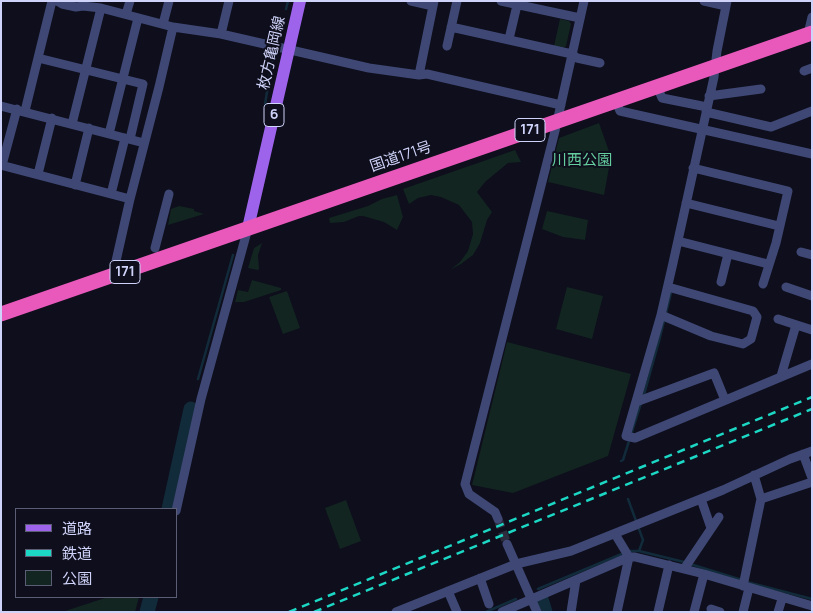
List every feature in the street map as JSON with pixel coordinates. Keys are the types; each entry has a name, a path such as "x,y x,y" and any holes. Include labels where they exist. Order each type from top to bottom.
{"highway":[{"name":"国道171号","path":"1,314 810,33"}],"main road":[{"name":"枚方亀岡線","path":"248,228 300,1"}],"street":[{"path":"52,1 38,58 2,165 130,199"},
{"path":"57,1 76,7 83,4 168,25 221,34 369,68 419,75 427,74 561,105"},
{"path":"126,14 130,1"},
{"path":"120,273 116,261 159,87 168,25 169,1"},
{"path":"221,34 229,1"},
{"path":"411,1 433,4 419,75"},
{"path":"447,46 457,1"},
{"path":"501,1 518,3 580,18"},
{"path":"498,519 495,512 469,494 465,484 558,120 584,1"},
{"path":"704,1 726,4 715,66 696,168 686,202 668,287 626,436 635,438 812,364"},
{"path":"509,39 518,3"},
{"path":"72,124 101,8"},
{"path":"810,33 812,17"},
{"path":"109,134 138,18"},
{"path":"451,27 572,54 577,58 600,63"},
{"path":"38,58 159,87"},
{"path":"111,194 143,84"},
{"path":"657,86 662,98 770,126 812,111"},
{"path":"709,96 761,89"},
{"path":"616,101 620,111 812,154"},
{"path":"1,106 144,143"},
{"path":"38,174 52,118"},
{"path":"76,185 88,128"},
{"path":"696,168 788,191 763,284"},
{"path":"155,248 169,194"},
{"path":"686,202 780,226"},
{"path":"177,508 201,399 248,228"},
{"path":"678,241 768,264"},
{"path":"801,252 812,254"},
{"path":"721,282 728,254"},
{"path":"661,315 711,336 743,344 751,339 757,317 752,311 668,287"},
{"path":"786,287 812,296"},
{"path":"778,319 812,330"},
{"path":"781,376 796,325"},
{"path":"636,402 714,373 725,400"},
{"path":"397,611 418,608 448,591 516,564 570,551 615,534 700,500 807,453 812,480 761,499"},
{"path":"743,612 745,584 761,499 754,475"},
{"path":"700,500 711,528"},
{"path":"684,569 719,517"},
{"path":"615,534 629,557 617,612"},
{"path":"507,544 536,612"},
{"path":"502,612 516,609 629,557 745,584 782,598 812,606"},
{"path":"658,612 669,565"},
{"path":"694,612 704,574"},
{"path":"480,578 489,604"},
{"path":"571,612 576,580"},
{"path":"448,591 457,612"},
{"path":"778,612 782,598"}],"green space":[{"path":"560,19 569,21 571,24 566,46 563,48 554,46"},
{"name":"川西公園","path":"599,123 611,157 604,195 548,182 559,138"},
{"path":"515,150 521,162 508,163 485,182 477,192 492,212 487,220 480,243 473,255 450,270 460,262 468,251 473,234 472,222 459,205 441,197 431,195 418,198 409,204 403,189"},
{"path":"397,195 403,217 397,230 384,222 363,216 344,222 330,223 329,218"},
{"path":"179,206 194,209 194,211 204,214 168,225 171,209"},
{"path":"547,211 588,220 585,240 563,237 542,229"},
{"path":"262,243 258,255 259,269 248,268 254,248"},
{"path":"252,280 281,288 281,290 244,302 235,302 238,290 248,292"},
{"path":"567,287 603,296 592,339 556,329"},
{"path":"287,291 300,328 283,334 269,297"},
{"path":"507,342 631,374 608,456 513,493 472,485"},
{"path":"346,500 361,541 340,549 325,508"},
{"path":"105,598 139,598 135,612 62,612"}],"waterway":[{"path":"286,9 288,1"},
{"path":"277,41 284,17"},
{"path":"265,104 274,51"},
{"path":"198,379 233,255"},
{"path":"643,398 672,289"},
{"path":"621,461 623,460 641,403"},
{"path":"169,508 191,409"},
{"path":"628,499 643,540 639,551"},
{"path":"629,551 639,551 684,562"},
{"path":"538,589 624,553"},
{"path":"690,564 742,580"},
{"path":"747,582 812,599"},
{"path":"147,612 151,598"},
{"path":"486,612 516,599"},
{"path":"541,599 545,612"}],"tunnel":[{"path":"498,519 507,544"}],"railway":[{"path":"289,612 812,397"},
{"path":"314,612 812,409"}]}
